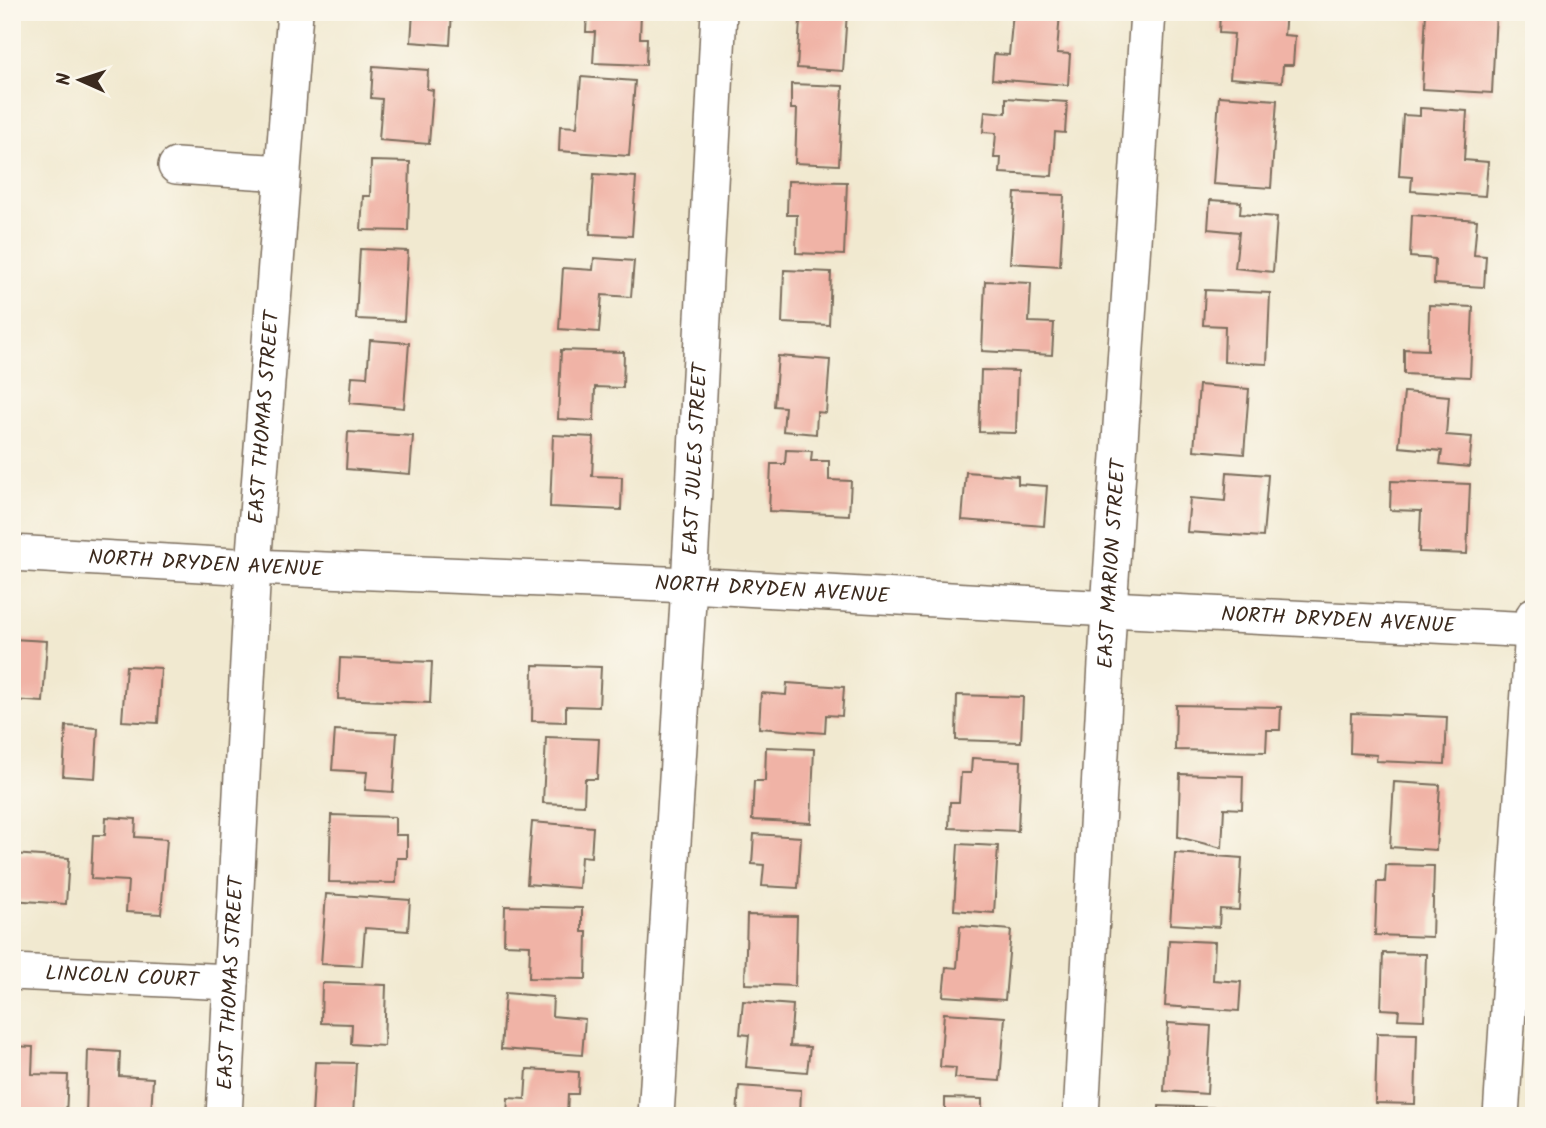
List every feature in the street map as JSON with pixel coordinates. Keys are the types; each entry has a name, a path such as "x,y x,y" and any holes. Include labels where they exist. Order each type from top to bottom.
{"street":[{"name":"EAST THOMAS STREET","path":"224,1116 253,567 295,12"},
{"name":"EAST JULES STREET","path":"656,1116 689,585 719,12"},
{"name":"EAST MARION STREET","path":"1081,1116 1109,609 1148,12"},
{"path":"176,166 283,173"},
{"name":"NORTH DRYDEN AVENUE","path":"12,553 253,567 689,585 1109,609 1533,625"},
{"path":"1501,1116 1533,625"},
{"name":"LINCOLN COURT","path":"12,972 231,982"}],"building":[{"path":"413,12 452,12 450,45 411,42"},
{"path":"587,12 641,12 640,38 647,38 646,65 593,63 595,32 586,32"},
{"path":"795,12 847,12 843,71 797,68 800,21 795,21"},
{"path":"1013,12 1060,12 1057,53 1070,54 1068,85 992,79 994,54 1009,55"},
{"path":"1220,12 1286,12 1284,35 1295,36 1293,65 1283,65 1282,82 1230,78 1234,34 1219,33"},
{"path":"1426,12 1496,12 1492,93 1422,89"},
{"path":"373,66 428,70 427,89 433,90 429,144 379,140 382,99 371,98"},
{"path":"581,77 635,81 629,156 559,151 560,126 577,127"},
{"path":"791,84 843,86 839,165 795,163 797,109 791,109"},
{"path":"1219,96 1277,100 1271,188 1213,184"},
{"path":"1006,98 1067,102 1065,133 1055,132 1052,176 1000,173 1001,158 994,158 996,133 983,132 985,111 1006,113"},
{"path":"1420,108 1467,111 1464,160 1488,162 1485,196 1411,191 1412,177 1399,176 1403,115 1420,116"},
{"path":"371,161 410,162 408,231 361,230 363,196 370,196"},
{"path":"594,174 636,177 632,236 590,234"},
{"path":"788,181 847,182 844,255 796,253 797,215 787,215"},
{"path":"1015,193 1064,195 1060,266 1010,263"},
{"path":"1210,200 1241,202 1240,214 1277,217 1273,272 1235,268 1239,232 1208,229"},
{"path":"1412,215 1477,220 1474,255 1486,256 1484,287 1434,284 1435,259 1410,257"},
{"path":"360,249 408,251 404,321 356,319"},
{"path":"594,258 634,261 631,297 602,295 599,332 559,329 563,268 593,270"},
{"path":"784,270 831,272 829,325 782,323"},
{"path":"985,281 1031,283 1029,322 1054,323 1052,355 982,351"},
{"path":"1205,290 1270,293 1267,364 1224,362 1225,326 1203,325"},
{"path":"1429,305 1473,307 1470,377 1404,374 1404,349 1428,350"},
{"path":"370,340 409,343 404,408 350,403 352,376 367,377"},
{"path":"561,350 624,352 623,388 595,387 594,421 558,419"},
{"path":"778,356 830,360 826,413 817,412 816,434 783,431 785,407 774,406"},
{"path":"981,370 1018,371 1016,433 979,432"},
{"path":"1199,385 1249,389 1244,454 1194,450"},
{"path":"1404,392 1449,396 1446,435 1472,437 1469,467 1440,464 1442,451 1399,447"},
{"path":"348,432 413,436 410,474 346,469"},
{"path":"553,435 594,437 592,476 622,477 621,510 550,507"},
{"path":"786,450 812,451 811,461 829,461 829,480 851,481 849,515 769,511 771,464 785,464"},
{"path":"966,472 1018,476 1018,484 1047,486 1044,526 962,520"},
{"path":"1227,472 1268,475 1263,537 1187,532 1190,498 1225,501"},
{"path":"1391,481 1470,484 1467,554 1419,552 1421,511 1390,510"},
{"path":"12,639 47,641 43,702 12,700"},
{"path":"340,658 432,662 430,703 338,699"},
{"path":"533,665 601,667 599,707 566,706 566,722 532,721"},
{"path":"126,666 161,668 158,723 122,721"},
{"path":"787,683 844,687 842,716 826,715 825,733 759,728 761,693 786,695"},
{"path":"957,695 1023,697 1021,742 956,740"},
{"path":"1176,705 1281,707 1280,730 1267,730 1266,752 1175,750"},
{"path":"1351,713 1447,717 1445,764 1376,761 1377,755 1350,753"},
{"path":"66,726 98,728 95,778 63,776"},
{"path":"335,730 397,733 393,792 365,790 367,772 332,770"},
{"path":"546,737 599,739 597,779 585,779 584,805 543,803"},
{"path":"766,747 814,749 811,823 752,820 754,781 765,781"},
{"path":"972,758 1021,761 1018,831 949,828 950,802 959,802 961,773 971,773"},
{"path":"1180,774 1243,776 1242,809 1224,808 1222,848 1178,837"},
{"path":"1394,782 1440,785 1436,850 1390,847"},
{"path":"331,815 395,817 395,835 407,835 407,858 397,858 396,883 329,882"},
{"path":"106,817 136,819 135,837 167,839 161,914 126,912 128,881 91,879 93,835 105,835"},
{"path":"532,822 593,827 591,857 581,856 579,888 527,884"},
{"path":"754,834 801,837 798,888 762,886 764,865 752,864"},
{"path":"958,844 998,846 994,913 954,910"},
{"path":"1175,853 1242,858 1239,910 1220,909 1219,927 1170,924"},
{"path":"12,854 69,858 66,904 12,900"},
{"path":"1386,865 1434,866 1432,937 1375,935 1377,882 1385,882"},
{"path":"326,894 410,900 408,931 365,928 362,966 321,964"},
{"path":"505,906 582,908 582,932 587,932 586,979 529,978 530,945 504,944"},
{"path":"747,915 797,916 795,986 745,984"},
{"path":"960,926 1011,930 1005,1000 943,996 946,967 957,968"},
{"path":"1169,940 1215,942 1213,980 1241,982 1239,1011 1165,1006"},
{"path":"1383,953 1426,954 1424,1020 1398,1019 1399,1010 1381,1009"},
{"path":"322,983 386,985 384,1046 351,1044 352,1024 321,1023"},
{"path":"505,993 553,997 552,1016 585,1019 582,1055 501,1049"},
{"path":"743,1001 793,1005 790,1046 810,1047 807,1072 746,1067 749,1035 740,1034"},
{"path":"944,1013 1005,1017 1000,1081 955,1078 956,1068 940,1067"},
{"path":"1168,1023 1211,1026 1207,1094 1164,1091"},
{"path":"1377,1033 1417,1034 1415,1104 1375,1103"},
{"path":"12,1046 33,1047 32,1074 68,1075 66,1116 12,1116"},
{"path":"88,1050 120,1052 119,1076 153,1078 151,1116 86,1116"},
{"path":"315,1062 356,1063 353,1116 312,1116"},
{"path":"527,1069 579,1072 578,1094 568,1094 567,1116 507,1116 508,1098 525,1099"},
{"path":"739,1086 801,1090 800,1116 737,1116"},
{"path":"945,1098 982,1099 982,1116 945,1116"},
{"path":"1159,1106 1228,1108 1228,1116 1159,1116"}]}
